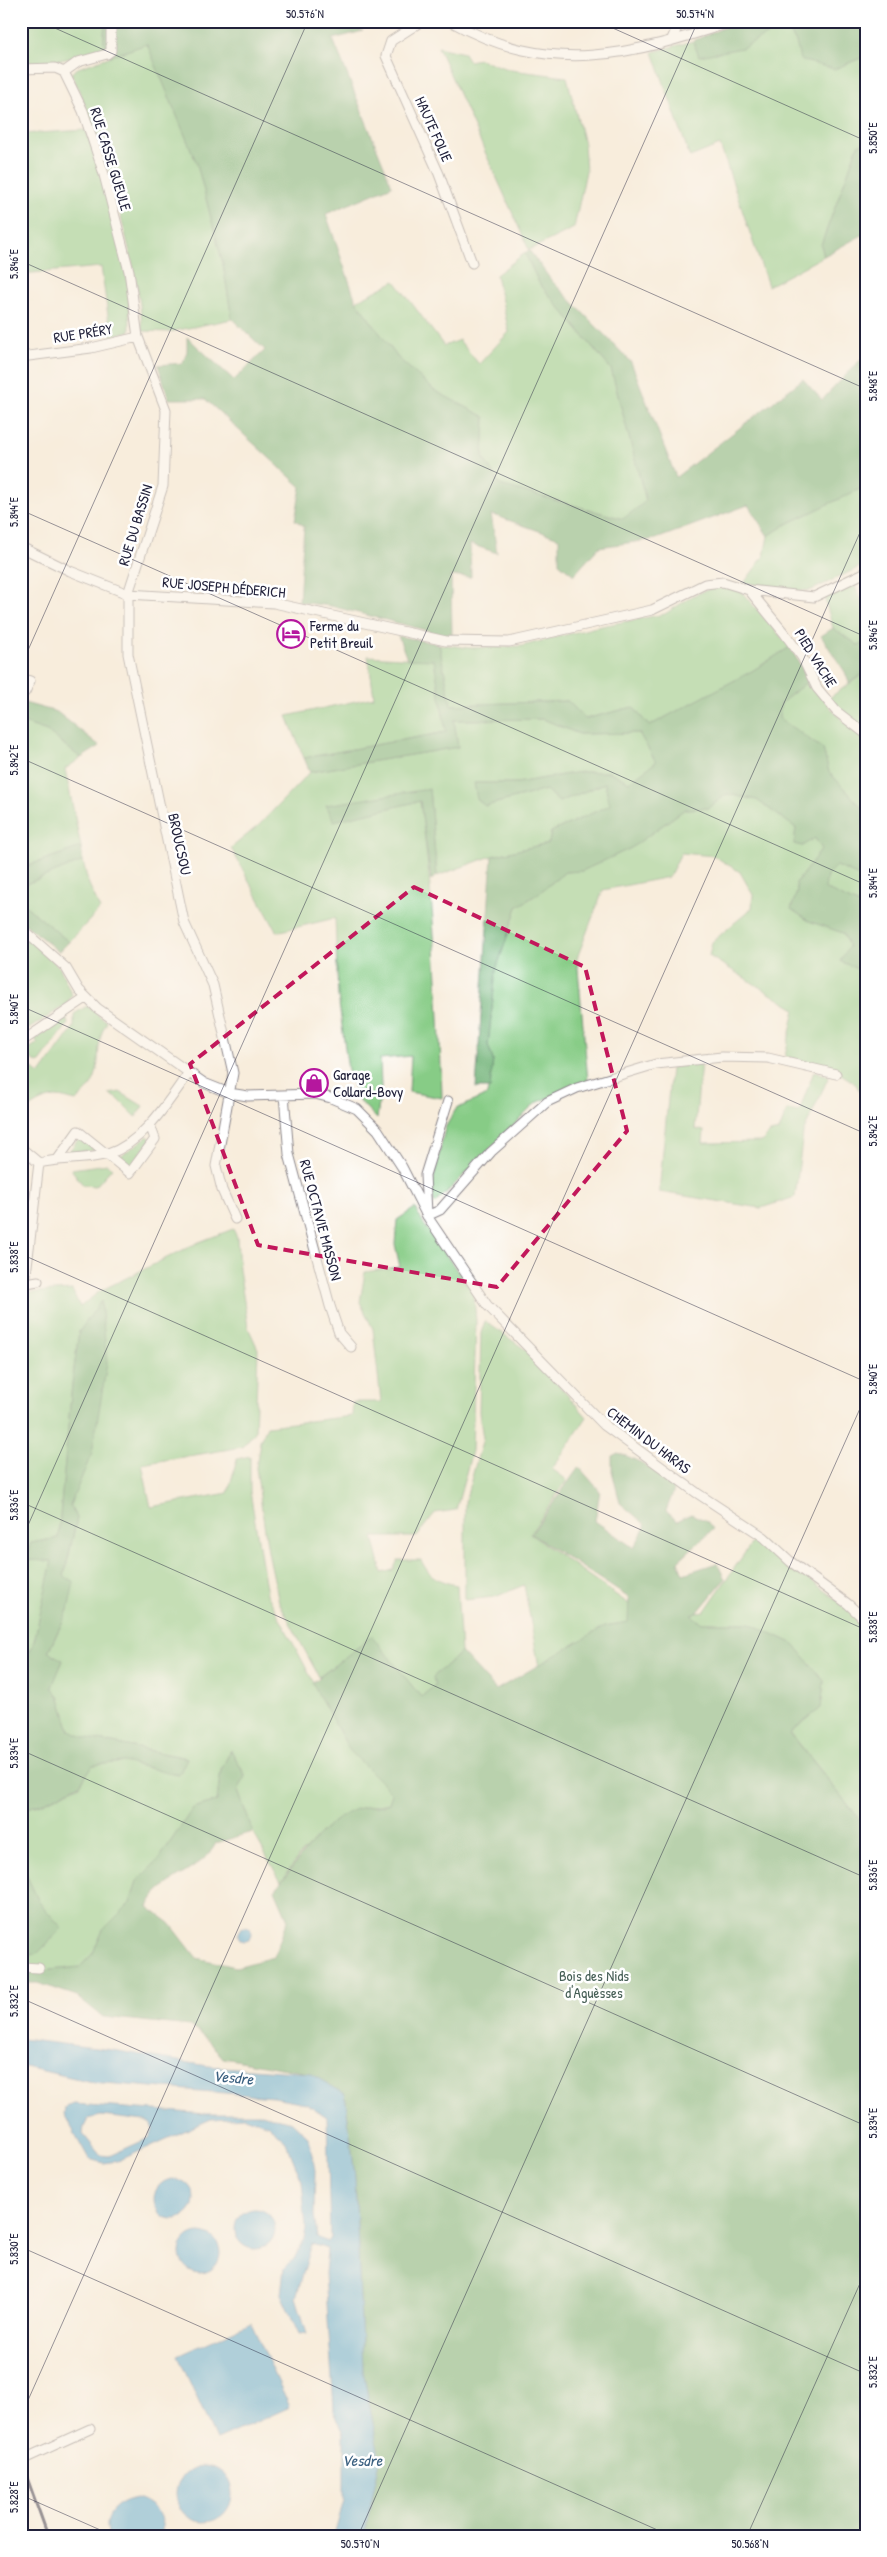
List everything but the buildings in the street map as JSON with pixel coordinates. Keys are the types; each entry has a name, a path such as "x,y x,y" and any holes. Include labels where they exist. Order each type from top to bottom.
{"street":[{"path":"21,69 55,68 64,72 78,62 107,54 111,51 111,21"},
{"name":"HAUTE FOLIE","path":"422,21 391,41 386,56 439,174 472,263"},
{"path":"450,21 500,45 535,54 567,56 626,52 671,41 735,21"},
{"path":"671,41 680,21"},
{"name":"RUE CASSE GUEULE","path":"64,72 83,111 103,171 128,271 138,337"},
{"name":"RUE DU BASSIN","path":"128,594 163,486 164,469 166,410 138,337"},
{"name":"RUE PRÉRY","path":"21,356 91,348 138,337"},
{"name":"RUE JOSEPH DÉDERICH","path":"21,547 70,571 128,594 274,603 446,641 509,642 652,610 705,584 723,582 749,590 814,597 866,572"},
{"name":"PIED VACHE","path":"749,590 802,657 817,688 836,711 866,734"},
{"name":"BROUCSOU","path":"128,594 128,654 152,778 184,922 214,984 233,1073 216,1166 222,1190 235,1219"},
{"path":"21,678 30,681 25,692"},
{"name":"CHEMIN DU HARAS","path":"21,928 66,968 86,998 188,1074 204,1083 229,1093 248,1096 315,1094 331,1098 357,1109 378,1130 402,1167 429,1219 487,1305 604,1425 697,1493 764,1537 791,1562 848,1604 866,1621"},
{"path":"21,1042 86,998"},
{"path":"429,1219 440,1210 491,1152 547,1102 577,1088 656,1064 722,1057 768,1058 836,1074"},
{"path":"39,1163 107,1154 128,1143 150,1124 188,1074"},
{"name":"RUE OCTAVIE MASSON","path":"284,1094 289,1154 330,1306 339,1333 351,1347"},
{"path":"429,1219 425,1175 448,1101"},
{"path":"58,1159 78,1131 130,1173 156,1139 150,1124"},
{"path":"21,1148 39,1163"},
{"path":"38,1281 23,1284 39,1163"},
{"path":"21,1967 39,1968"},
{"path":"26,2458 90,2429"}],"highlighted area":[{"path":"414,887 585,967 627,1131 497,1287 258,1245 190,1064"}],"green space":[{"path":"21,21 105,21 103,52 50,62 21,63"},
{"path":"105,21 254,21 254,25 286,21 339,21 363,31 333,39 392,186 326,214 356,301 398,358 435,391 485,417 483,457 500,485 623,519 646,501 611,369 539,283 525,253 529,250 551,280 631,362 676,477 803,379 822,400 866,354 866,486 785,525 768,536 748,505 656,539 599,547 574,575 559,563 559,538 491,514 497,553 470,544 471,577 451,576 452,637 331,606 299,602 304,526 295,520 301,487 205,399 169,399 158,365 183,363 187,351 187,337 234,380 265,350 232,319 223,264 197,164 147,44 112,56 103,52"},
{"path":"738,21 864,21 866,56 834,69 800,60 796,42 785,25 742,48 699,56 693,41"},
{"path":"785,25 796,42 834,69 866,56 866,142 858,146 821,245 824,256 768,286 720,145 690,157 653,52 693,41 699,56 777,30"},
{"path":"147,43 197,164 223,264 232,319 169,332 142,331 136,278 118,206 94,129 71,73 78,68"},
{"path":"438,47 464,53 469,61 479,59 511,70 567,77 584,144 586,171 574,228 529,250"},
{"path":"86,130 106,192 129,287 130,331 111,336 101,267 21,274 21,134"},
{"path":"866,142 866,233 824,256 821,245 858,145"},
{"path":"525,253 539,283 611,369 646,501 624,519 499,485 483,457 485,417 435,391 398,358 356,301 395,281 444,346 459,340 479,364 509,332 496,275"},
{"path":"866,486 866,564 812,590 799,591 744,583 764,556 768,536 785,525"},
{"path":"852,581 866,609 866,642 858,645 833,628 824,596"},
{"path":"712,588 739,589 790,647 752,671 649,726 633,707 585,719 568,701 451,705 439,644 470,648 522,646 596,627 665,614 694,595"},
{"path":"833,628 858,645 866,642 866,672 849,683 845,672 821,636"},
{"path":"398,636 439,644 451,705 568,701 585,719 633,707 649,726 752,671 790,647 809,680 781,703 779,718 823,749 829,772 866,812 866,879 836,866 827,875 825,889 866,908 866,973 840,961 849,947 843,933 809,921 791,909 797,892 796,883 822,849 815,838 802,846 794,844 796,828 757,800 727,794 708,808 685,809 631,848 582,871 565,872 539,893 517,907 496,970 488,1045 493,1060 490,1088 476,1088 492,856 549,843 551,832 610,805 605,783 559,802 546,790 485,806 477,799 474,783 517,783 580,772 610,772 629,782 656,762 639,733 579,734 543,719 454,720 458,747 310,772 304,758 446,732 434,660 407,659"},
{"path":"368,656 434,660 446,732 304,758 287,716 374,697"},
{"path":"866,672 866,731 836,707 829,698"},
{"path":"809,680 841,719 866,737 866,812 829,772 823,749 778,718 781,703"},
{"path":"21,702 57,712 100,746 81,758 47,731 21,722"},
{"path":"543,719 579,734 639,733 657,762 629,782 610,772 580,772 517,783 475,783 485,806 546,790 559,802 605,783 610,805 551,832 549,843 492,856 437,876 429,789 334,820 420,801 435,949 442,1098 409,1092 411,1056 380,1059 381,1087 377,1119 358,1099 348,1070 338,996 335,918 277,932 231,848 259,825 310,772 458,747 454,720"},
{"path":"21,722 47,731 81,758 65,769 81,847 21,868"},
{"path":"429,789 437,876 431,880 420,801 334,821 326,805"},
{"path":"727,794 757,800 796,828 794,844 802,846 814,837 822,849 796,883 797,892 791,909 809,921 843,933 849,947 840,961 866,973 866,1101 855,1083 836,1071 785,1056 795,1009 709,956 712,942 752,908 753,895 740,872 714,856 681,853 669,877 603,890 577,958 588,1081 536,1103 435,1204 431,1191 445,1128 456,1109 487,1095 493,1060 488,1045 496,970 517,907 539,893 565,872 582,871 631,848 685,809 708,808"},
{"path":"81,847 83,861 21,886 21,868"},
{"path":"83,861 88,882 100,909 69,942 21,902 21,886"},
{"path":"836,866 866,879 866,908 824,889 827,875"},
{"path":"21,902 69,942 59,952 21,921"},
{"path":"21,930 60,968 72,995 67,1004 21,1034"},
{"path":"87,1006 107,1022 99,1043 98,1063 93,1082 87,1091 76,1101 59,1097 46,1099 32,1106 21,1116 21,1061 40,1074 74,1027 74,1014"},
{"path":"63,1020 67,1020 68,1024 40,1062 37,1063 23,1053 23,1046 27,1044 30,1048 38,1043 35,1039"},
{"path":"701,1062 695,1129 704,1131 703,1143 761,1142 770,1133 779,1131 787,1110 799,1112 814,1071 829,1076 803,1133 795,1197 761,1208 659,1192 671,1068"},
{"path":"120,1092 143,1106 136,1117 117,1098 109,1094"},
{"path":"148,1136 151,1139 130,1167 127,1167 120,1161 119,1157"},
{"path":"79,1138 81,1138 95,1150 68,1153"},
{"path":"107,1164 112,1168 96,1186 83,1185 71,1169"},
{"path":"415,1208 423,1223 474,1294 476,1322 472,1451 456,1510 435,1513 416,1537 373,1537 382,1573 393,1570 398,1560 421,1560 431,1575 445,1582 457,1585 461,1652 433,1677 435,1685 421,1697 372,1637 319,1677 279,1602 268,1552 256,1468 260,1441 267,1426 352,1416 353,1402 381,1402 373,1329 360,1302 365,1272 400,1267 395,1244 397,1220"},
{"path":"233,1229 237,1237 239,1269 248,1327 258,1349 255,1432 242,1447 142,1464 151,1507 228,1493 237,1459 250,1456 250,1491 267,1594 350,1751 392,1793 389,1803 365,1807 319,1836 300,1855 281,1882 253,1832 238,1791 245,1775 231,1750 221,1770 217,1801 193,1808 159,1859 137,1881 130,1903 103,1930 93,1953 80,1967 23,1973 21,1958 38,1953 61,1928 39,1902 26,1875 21,1874 21,1810 41,1804 80,1785 93,1765 124,1762 178,1775 187,1758 83,1737 70,1731 60,1698 51,1687 63,1661 48,1653 68,1610 64,1577 77,1518 70,1505 101,1302 79,1332 72,1384 58,1538 31,1543 27,1560 52,1561 33,1646 24,1659 21,1658 21,1293 72,1290 80,1307 100,1291 199,1242"},
{"path":"101,1301 107,1363 92,1453 70,1505 77,1518 64,1576 74,1582 68,1610 48,1652 63,1660 52,1687 60,1698 70,1731 83,1737 187,1758 179,1775 124,1762 93,1765 80,1784 41,1804 21,1810 21,1658 24,1659 33,1646 52,1561 26,1560 31,1543 58,1538 72,1384 79,1332"},
{"path":"485,1321 530,1353 587,1417 552,1469 567,1480 530,1534 650,1619 605,1626 539,1667 524,1585 495,1597 465,1600 465,1502 483,1438 479,1412 481,1333"},
{"name":"Bois des Nids d'Aguèsses","path":"618,1453 649,1467 668,1483 674,1490 666,1511 677,1521 691,1514 707,1521 713,1529 678,1561 683,1574 717,1563 725,1579 697,1613 691,1615 702,1623 749,1623 794,1644 824,1681 821,1708 790,1733 866,1827 866,2527 863,2536 364,2536 380,2460 363,2371 355,2178 345,2094 309,2073 223,2058 206,2038 190,2026 103,2017 77,1996 38,1983 21,1983 21,1971 23,1973 80,1967 93,1953 103,1930 130,1903 137,1881 159,1859 193,1808 217,1801 221,1770 231,1750 245,1776 238,1791 253,1832 216,1843 210,1853 201,1861 162,1889 148,1907 170,1923 197,1958 236,1967 273,1957 288,1920 275,1890 309,1846 328,1826 356,1809 389,1803 392,1793 350,1751 312,1683 372,1636 421,1697 435,1685 433,1677 461,1652 496,1690 605,1626 628,1622 629,1598 531,1534 579,1467 600,1491 595,1521 634,1548 646,1525 620,1503 612,1471 612,1456"},
{"path":"755,1538 863,1620 866,1625 866,1827 790,1732 821,1708 824,1681 794,1644 749,1623 702,1623 689,1614 704,1612"},
{"path":"21,1874 26,1874 39,1902 62,1928 38,1953 21,1958"}],"water":[{"path":"242,1927 248,1927 252,1934 248,1941 242,1941 238,1937 238,1931"},
{"name":"Vesdre","path":"21,2039 112,2050 208,2066 309,2073 345,2094 355,2178 363,2371 380,2460 364,2536 334,2536 344,2500 344,2434 334,2410 325,2274 327,2249 312,2244 296,2297 307,2333 299,2334 281,2294 284,2268 294,2259 304,2239 306,2228 302,2181 285,2140 268,2125 245,2117 211,2119 118,2161 103,2163 89,2159 64,2114 65,2107 74,2104 206,2114 261,2114 292,2122 309,2138 315,2170 314,2215 317,2237 327,2242 330,2238 327,2117 306,2103 273,2097 92,2082 21,2066","holes":["101,2116 145,2121 151,2124 153,2130 149,2138 109,2156 100,2155 83,2134 88,2119"]},
{"path":"174,2179 188,2185 194,2199 188,2213 174,2219 160,2213 154,2199 160,2185"},
{"path":"255,2209 269,2215 275,2229 269,2243 255,2249 241,2243 235,2229 241,2215"},
{"path":"200,2233 214,2239 220,2253 214,2267 200,2273 186,2267 180,2253 186,2239"},
{"path":"251,2323 290,2407 216,2440 178,2356"},
{"path":"199,2466 209,2466 224,2474 230,2483 232,2494 230,2505 224,2514 209,2522 199,2522 188,2517 181,2510 176,2499 176,2489 181,2478 188,2471"},
{"path":"137,2498 149,2503 158,2512 162,2523 161,2536 109,2536 107,2521 109,2515 123,2502"}],"railway":[{"path":"21,2461 48,2536"}],"place":[{"name":"Ferme du Petit Breuil","path":"291,634"},
{"name":"Garage Collard-Bovy","path":"314,1083"}]}
